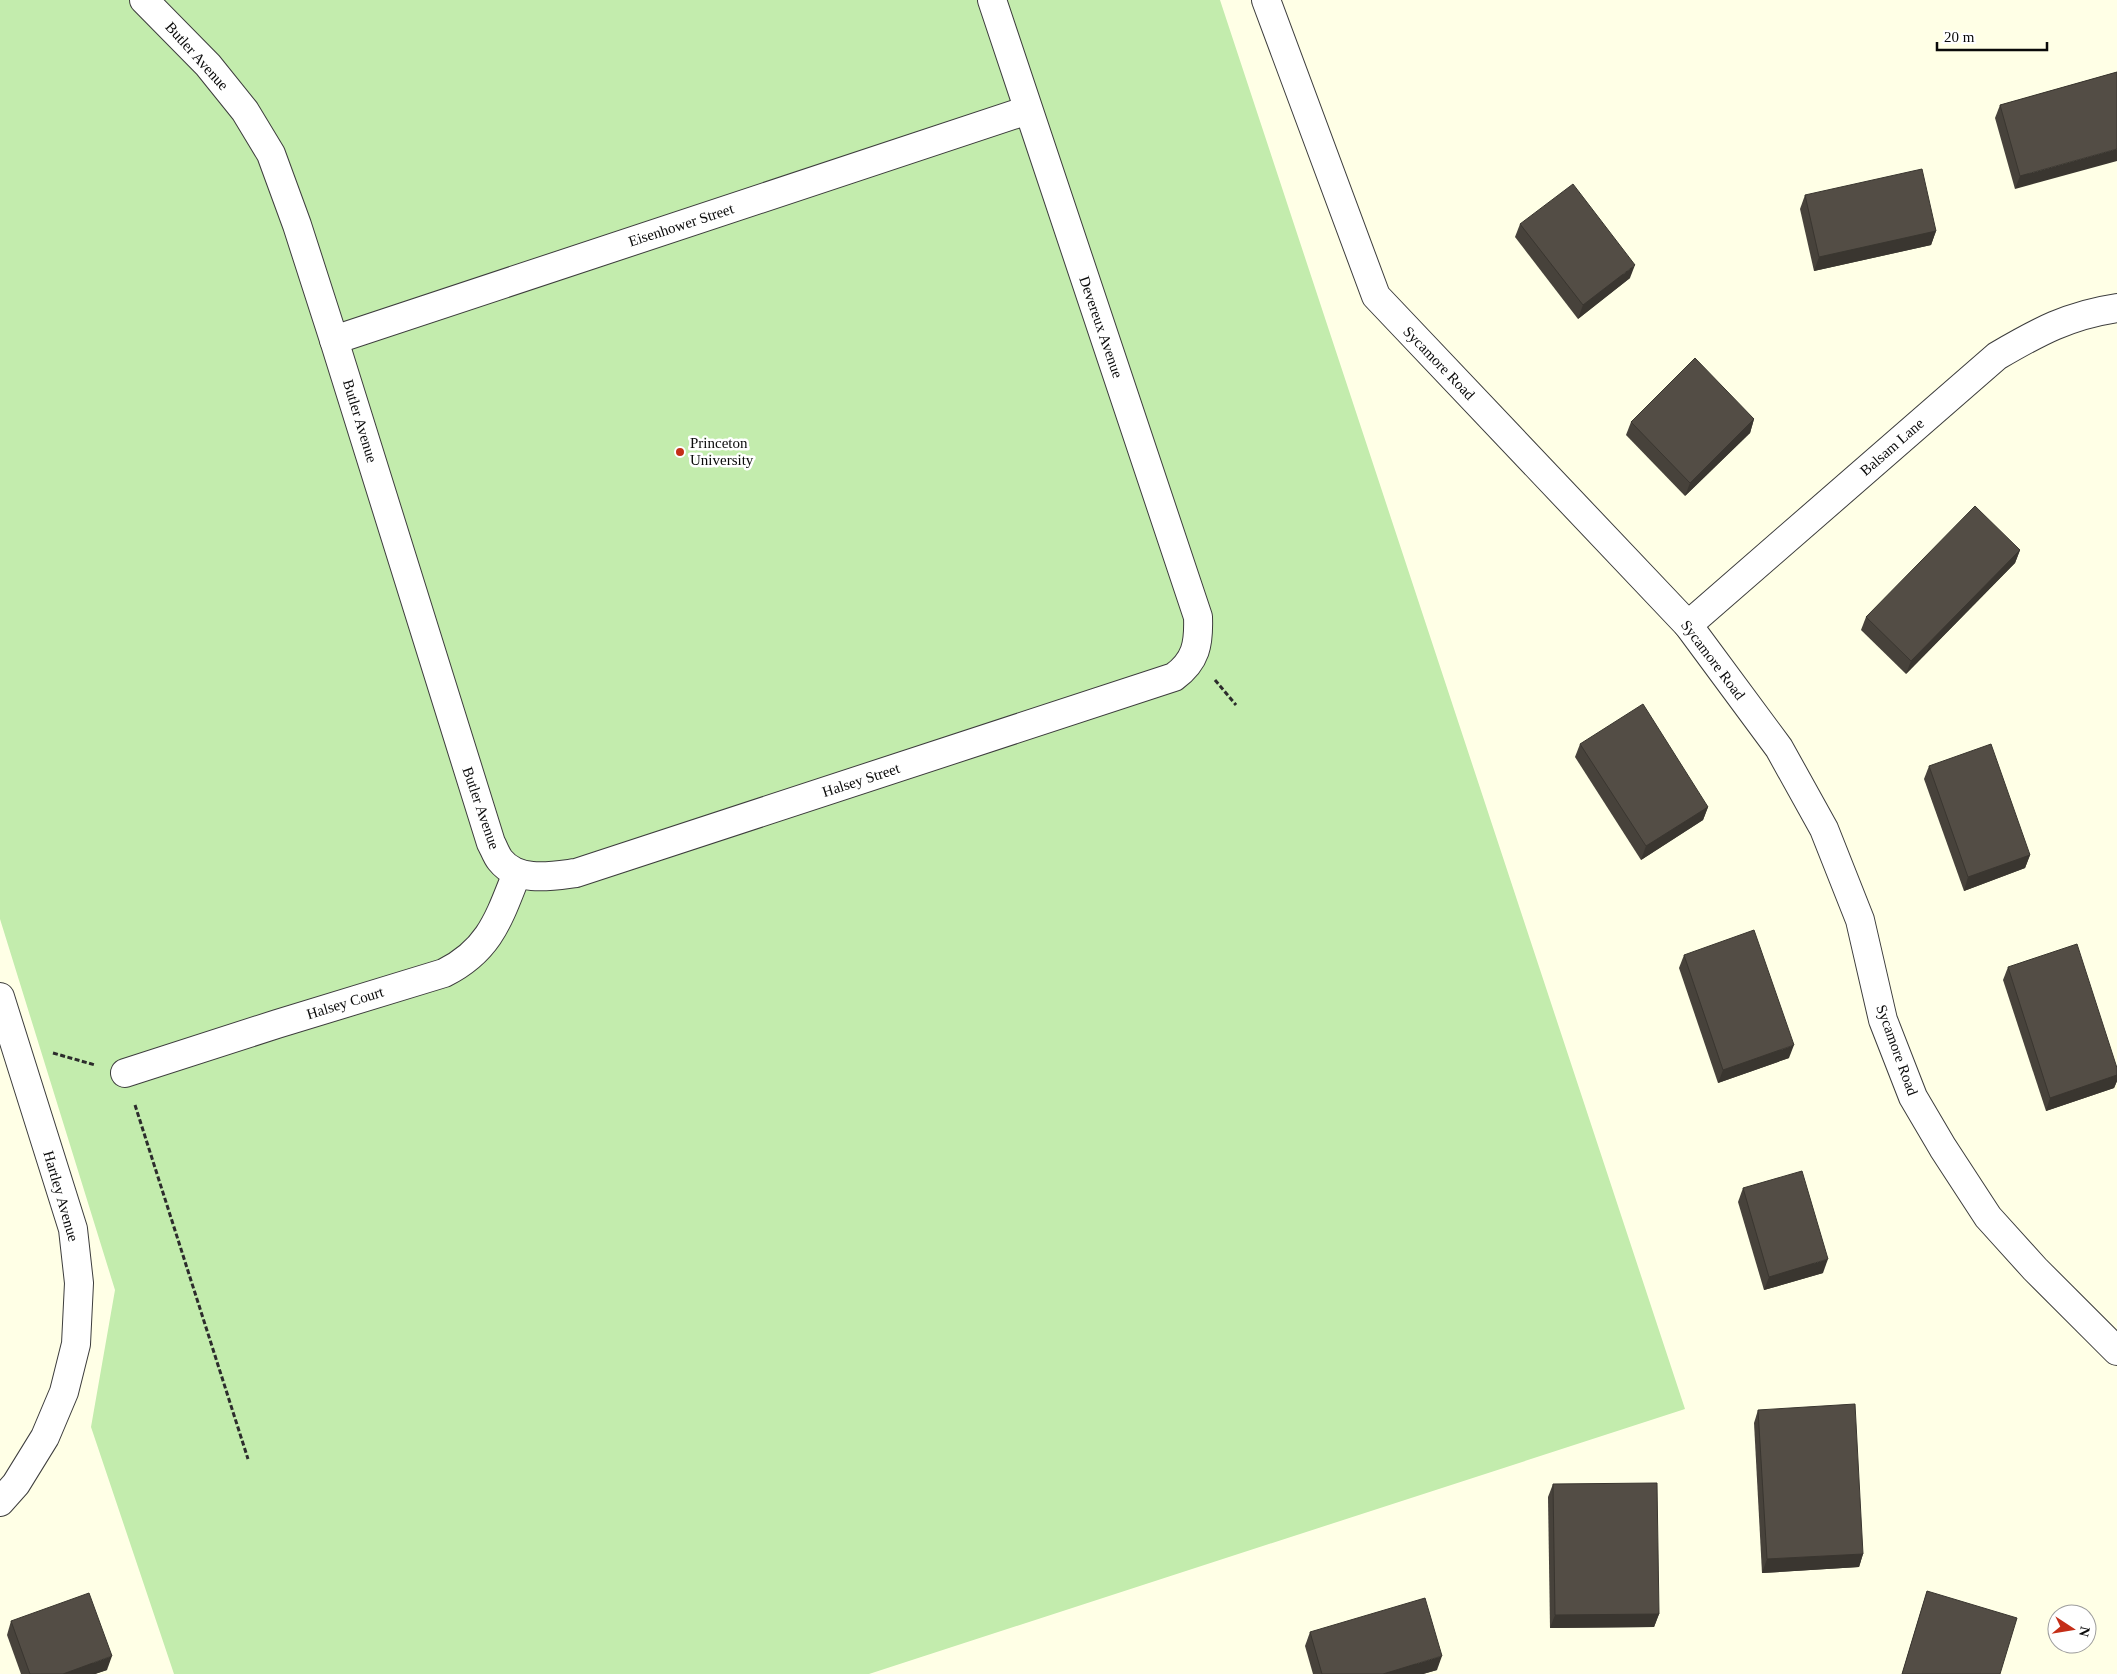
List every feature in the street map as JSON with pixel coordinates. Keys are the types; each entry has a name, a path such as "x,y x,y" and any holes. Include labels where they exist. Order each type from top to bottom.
{"street":[{"name":"Butler Avenue","path":"144,0 208,64 245,112 271,154 297,225 334,340 491,843 501,862 517,873"},
{"name":"Devereux Avenue","path":"992,0 1198,617 1199,638 1193,655"},
{"name":"Sycamore Road","path":"1266,0 1376,296 1688,625 1779,748 1824,830 1860,920 1883,1020 1918,1106 1988,1217 2034,1269 2117,1351"},
{"name":"Eisenhower Street","path":"334,340 1028,110"},
{"name":"Balsam Lane","path":"1688,625 1997,356 2042,329 2092,311 2117,308"},
{"name":"Halsey Street","path":"517,873 542,878 576,873 1174,677 1186,668 1193,655"},
{"name":"Halsey Court","path":"125,1073 444,973 461,964 488,937 498,920 517,873"},
{"name":"Hartley Avenue","path":"0,997 73,1229 79,1283 76,1344 64,1392 45,1437 16,1484 0,1502"}],"path":[{"path":"50,1053 125,1073 248,1459"}],"green space":[{"name":"Princeton University","path":"0,0 1220,0 1685,1409 869,1674 174,1674 91,1427 115,1290 0,919"}],"building":[{"path":"2117,72 2117,149 2020,176 2000,105"},
{"path":"1922,169 1936,231 1819,257 1805,195"},
{"path":"1573,184 1635,265 1583,305 1520,224"},
{"path":"1695,358 1754,419 1690,483 1631,422"},
{"path":"1975,506 2020,550 1911,661 1866,617"},
{"path":"1643,704 1708,807 1646,846 1580,744"},
{"path":"1991,744 2030,855 1968,877 1929,766"},
{"path":"1754,930 1794,1045 1723,1070 1684,955"},
{"path":"2077,944 2117,1068 2117,1075 2050,1098 2008,967"},
{"path":"1802,1171 1828,1259 1769,1277 1743,1188"},
{"path":"1855,1404 1863,1554 1767,1559 1758,1410"},
{"path":"1657,1483 1659,1614 1555,1615 1553,1484"},
{"path":"1927,1591 2017,1618 2000,1674 1902,1674"},
{"path":"89,1593 112,1656 63,1674 30,1674 11,1621"},
{"path":"1425,1598 1442,1656 1383,1674 1322,1674 1310,1632"}],"place":[{"name":"Princeton University","path":"680,452"}]}
